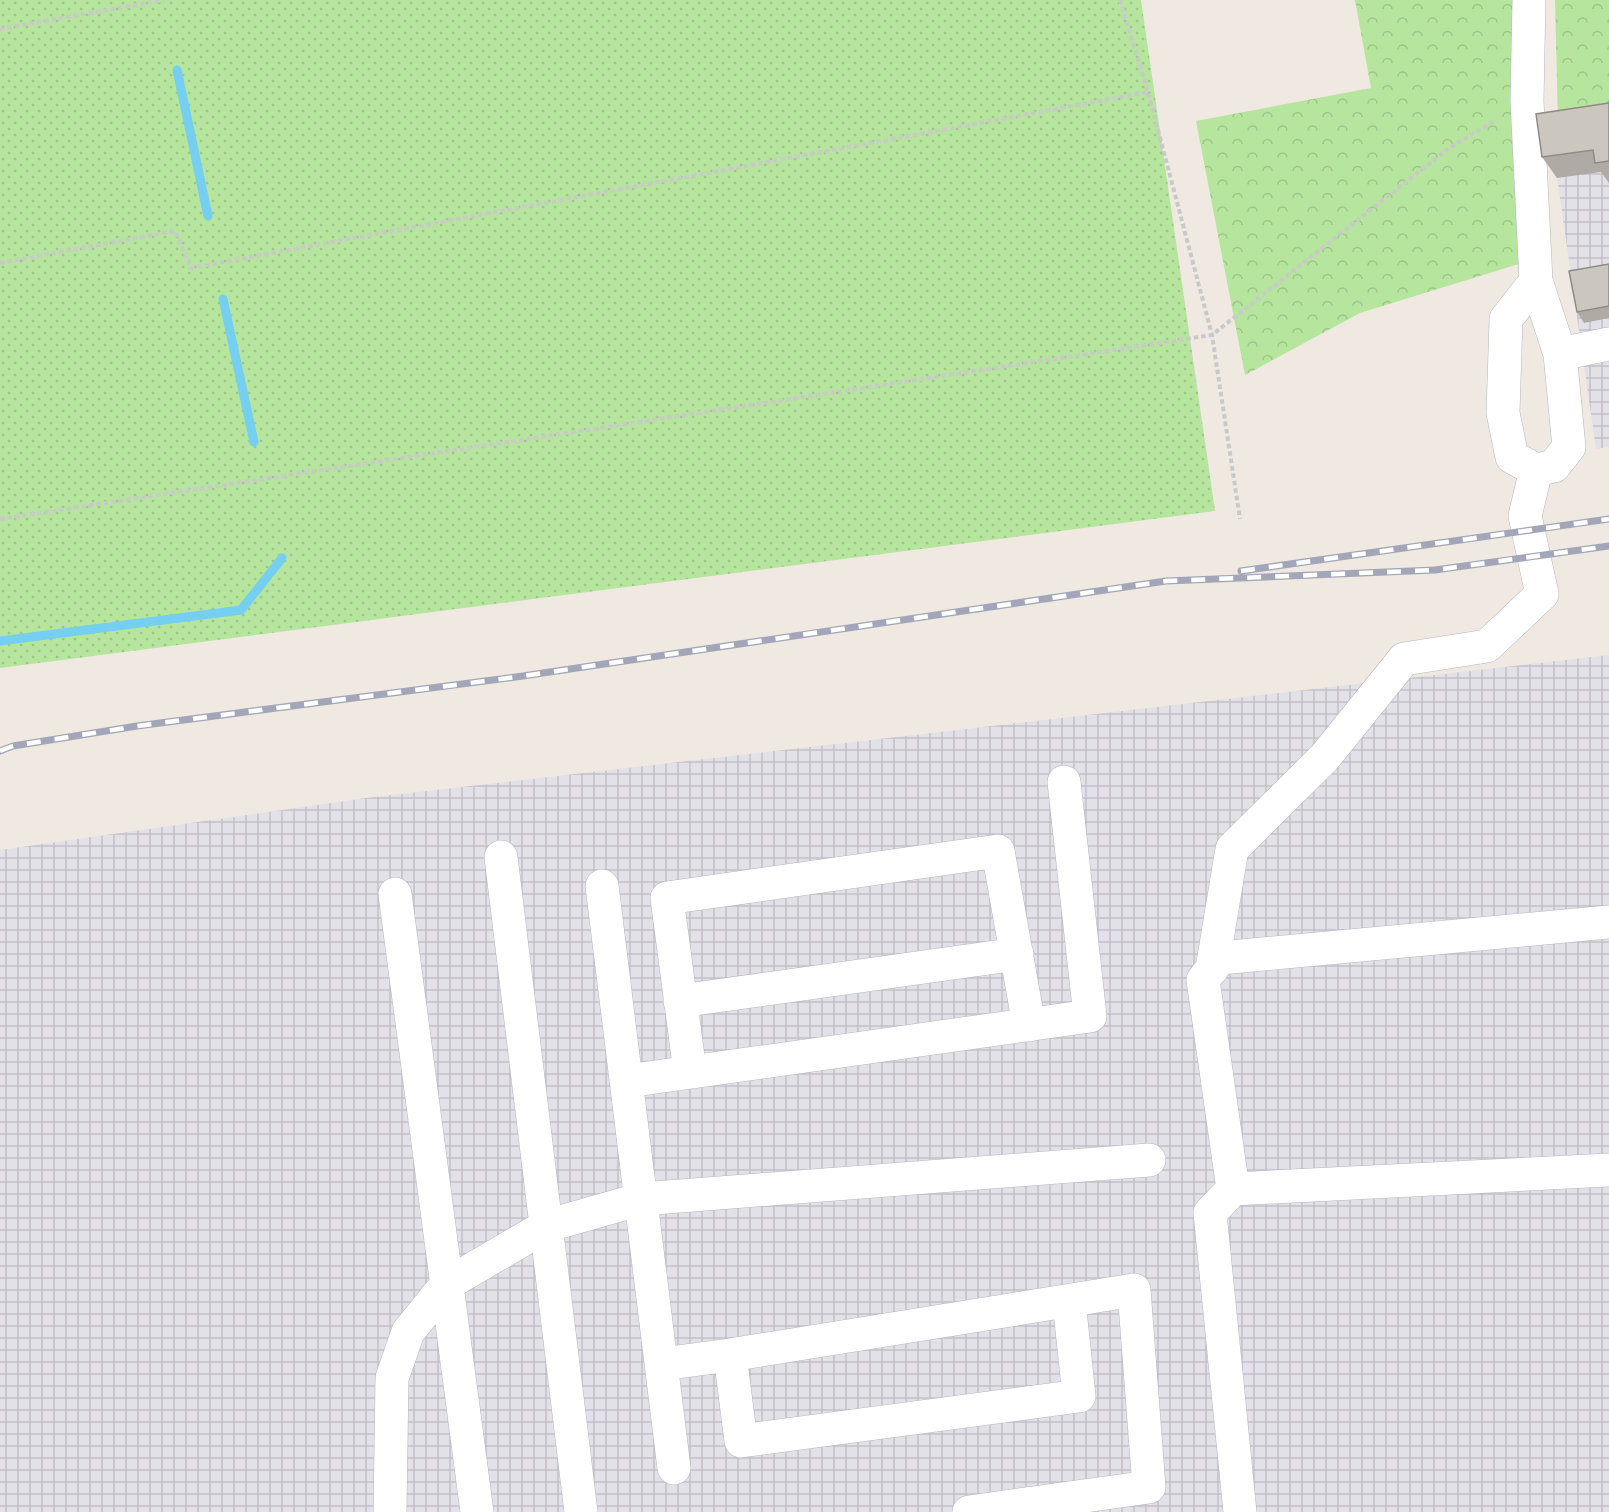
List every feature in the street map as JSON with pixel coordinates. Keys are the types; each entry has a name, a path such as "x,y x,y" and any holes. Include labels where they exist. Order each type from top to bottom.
{"street":[{"path":"1529,0 1527,101 1536,281 1560,354 1569,447 1554,466 1536,470 1512,457 1503,412 1506,319 1536,281"},
{"path":"1560,354 1609,344"},
{"path":"1212,969 1232,849 1324,758 1404,659 1487,646 1542,594 1525,516 1536,470"},
{"path":"627,1081 1090,1016 1064,782"},
{"path":"690,1072 667,898 998,851 1029,1025"},
{"path":"501,857 581,1512"},
{"path":"602,886 674,1468"},
{"path":"395,894 477,1512"},
{"path":"1233,1189 1203,980 1220,958 1609,922"},
{"path":"680,1001 1017,954"},
{"path":"390,1512 392,1378 408,1332 447,1284 546,1226 641,1199 1149,1160"},
{"path":"1240,1512 1210,1213 1233,1189 1609,1170"},
{"path":"662,1364 1134,1290 1149,1487 969,1512"},
{"path":"730,1354 741,1441 1079,1396 1069,1301"}],"path":[{"path":"0,29 164,0"},
{"path":"1120,0 1148,92 1212,335 1240,519"},
{"path":"0,263 175,231 191,268 1148,92"},
{"path":"0,519 1212,335 1449,148 1527,101"}],"shaded area":[{"path":"1609,126 1609,447 1596,449 1551,135"},
{"path":"1609,655 1609,1512 0,1512 0,850 366,798"}],"green space":[{"path":"0,0 1141,0 1215,511 0,668"},
{"path":"1355,0 1517,0 1532,260 1360,313 1245,375 1196,121 1371,88"},
{"path":"1555,0 1609,0 1609,115 1558,122"}],"building":[{"path":"1609,103 1609,161 1595,163 1593,150 1542,157 1536,114"},
{"path":"1609,264 1609,306 1577,312 1569,271"}],"waterway":[{"path":"177,70 208,216"},
{"path":"223,299 254,442"},
{"path":"0,641 241,610 282,558"}],"railway":[{"path":"1241,571 1609,519"},
{"path":"0,751 13,746 137,726 516,677 1166,581 1435,570 1609,546"}]}
